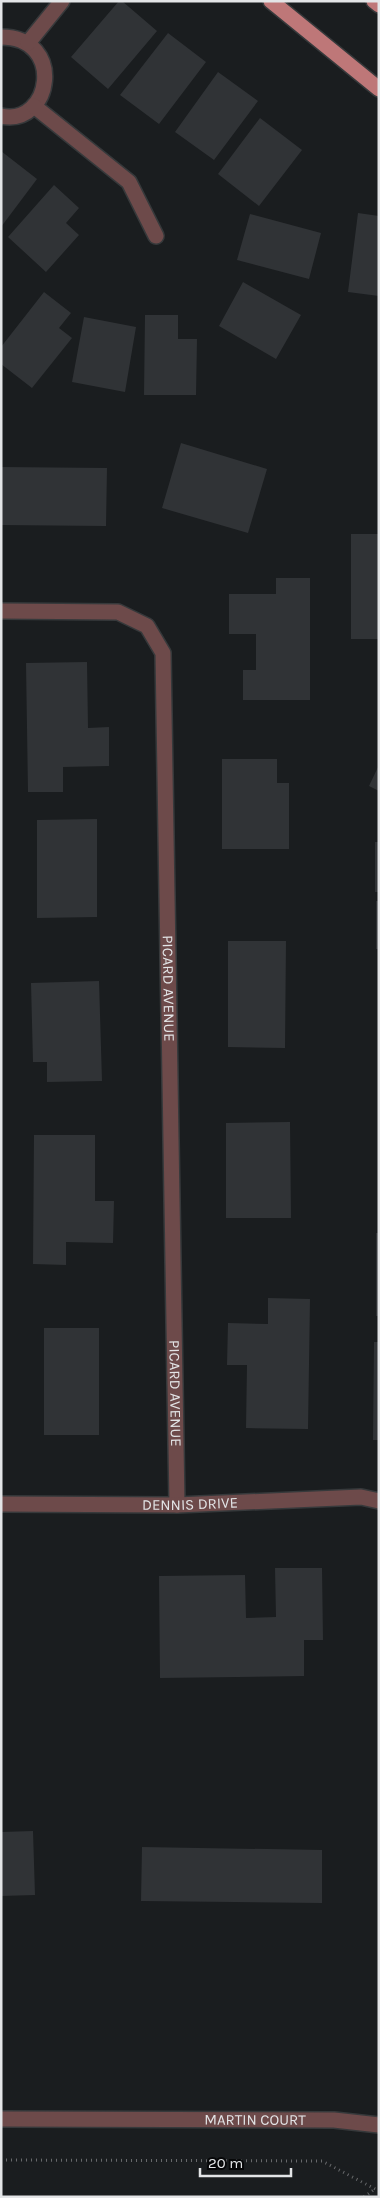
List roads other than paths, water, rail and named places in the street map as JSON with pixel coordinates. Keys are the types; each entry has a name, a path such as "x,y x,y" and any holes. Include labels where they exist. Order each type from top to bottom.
{"main road":[{"path":"271,1 379,89"},
{"path":"374,1 379,5"}],"street":[{"path":"28,43 62,1"},
{"path":"1,37 14,37 28,43 40,56 46,73 44,90 34,106 21,114 1,116"},
{"path":"34,106 129,182 156,236"},
{"name":"PICARD AVENUE","path":"1,611 118,612 148,626 163,653 177,1505"},
{"name":"DENNIS DRIVE","path":"1,1504 177,1505 361,1497 379,1501"},
{"name":"MARTIN COURT","path":"1,2119 334,2120 379,2125"}]}
